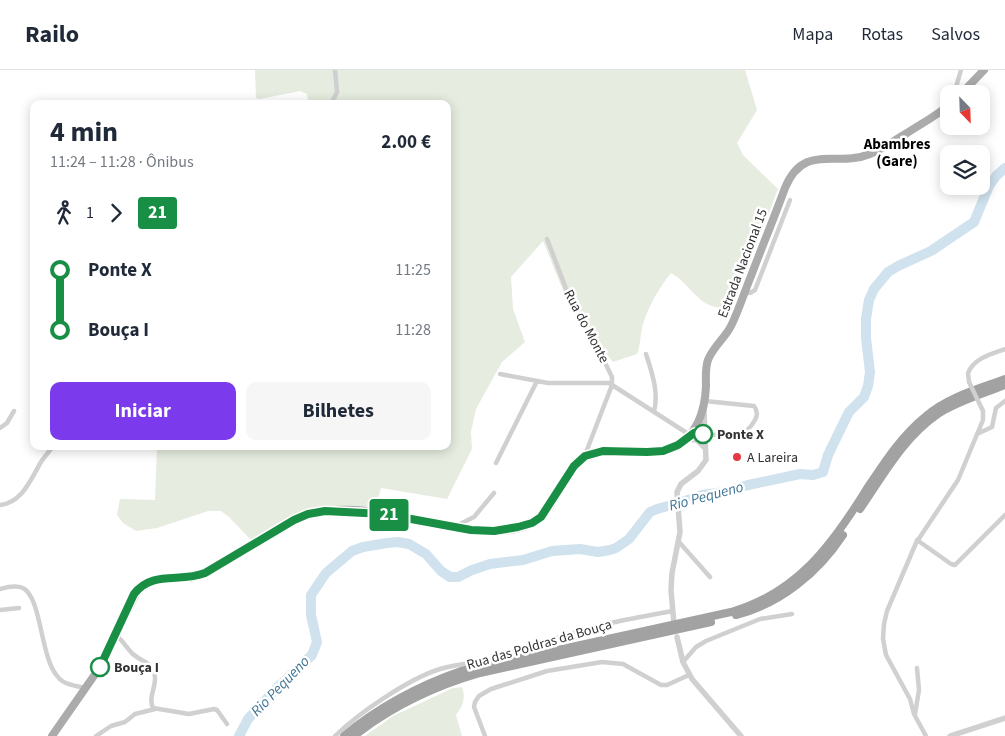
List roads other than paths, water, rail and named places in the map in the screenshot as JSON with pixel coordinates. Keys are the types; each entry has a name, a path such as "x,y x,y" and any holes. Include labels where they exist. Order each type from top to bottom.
{"highway":[{"path":"344,736 365,720 395,702 438,680 461,671 731,612 770,596 800,576 825,550 840,531 887,458 919,422 933,410 949,401 1005,379"},
{"path":"354,736 388,713 458,679 720,620 746,613 770,602 793,587 824,560 891,462 923,426 944,410 1005,385"}],"main road":[{"path":"969,85 984,70"},
{"name":"Estrada Nacional 15","path":"693,432 705,405 708,359 730,329 787,183 800,166 817,158 853,158 872,153 940,111"},
{"path":"52,736 98,670 134,594 147,582 158,578 190,578 205,573 288,523 308,514 333,510 377,513 478,531 518,527 537,520 548,509 574,466 585,456 595,452 606,451 658,452 673,447 693,432"}],"street":[{"path":"333,100 337,92 335,70"},
{"path":"957,85 961,70"},
{"path":"745,292 750,293 755,290 790,200"},
{"name":"Rua do Monte","path":"547,239 570,299 588,328 610,371 612,384"},
{"path":"926,736 915,716 910,699 886,655 882,633 886,613 917,540 958,480 984,419 983,411 969,382 968,373 975,362 1005,349"},
{"path":"646,354 656,387 654,412"},
{"path":"500,374 562,384 603,382 612,384 654,412 693,432 702,433 707,457 705,463 679,486 677,500 679,542 671,579 674,624"},
{"path":"496,463 537,381"},
{"path":"585,456 612,384"},
{"path":"978,434 991,429 996,408 1005,401"},
{"path":"693,432 695,439 704,442 744,434 756,419 757,411 754,406 705,405 704,442"},
{"path":"0,428 6,425 14,412"},
{"path":"0,505 22,494 50,450"},
{"path":"453,528 474,517 494,493"},
{"path":"917,540 951,564 956,564 1005,515"},
{"path":"679,542 710,577"},
{"path":"0,589 17,587 27,592 37,615 47,657 54,672 62,681 86,688"},
{"path":"0,610 19,608"},
{"name":"Rua das Poldras da Bouça","path":"335,736 350,722 388,697 438,670 491,660 529,646 596,626 672,610"},
{"path":"683,662 696,648 706,641 760,619 792,614"},
{"path":"115,635 125,642 132,654 146,662 153,669 155,679 151,701 155,709"},
{"path":"677,637 683,662 689,675 740,736"},
{"path":"485,736 474,707 478,697 489,690 542,672 605,662 623,664 660,686 670,684 689,675"},
{"path":"915,716 920,690 917,668"},
{"path":"96,736 135,714 155,709 189,714 214,709 217,710 227,724"},
{"path":"950,736 1005,718"}],"waterway":[{"name":"Rio Pequeno","path":"239,736 248,719 312,655 317,642 311,615 311,595 326,573 352,551 387,543 409,544 426,554 441,571 450,577 458,577 490,564 523,560 552,551 580,549 598,552 610,550 629,539 650,512 657,509 702,495 724,492 800,474 813,475 823,472 828,455 849,412 864,397 868,386 870,372 866,319 869,300 874,289 888,272 931,251 974,222 989,186 1005,168"}],"place":[{"name":"Ponte X","path":"703,434"},
{"name":"A Lareira","path":"737,457"},
{"name":"Bouça I","path":"100,667"}],"district":[{"name":"Abambres (Gare)","path":"897,152"}]}
